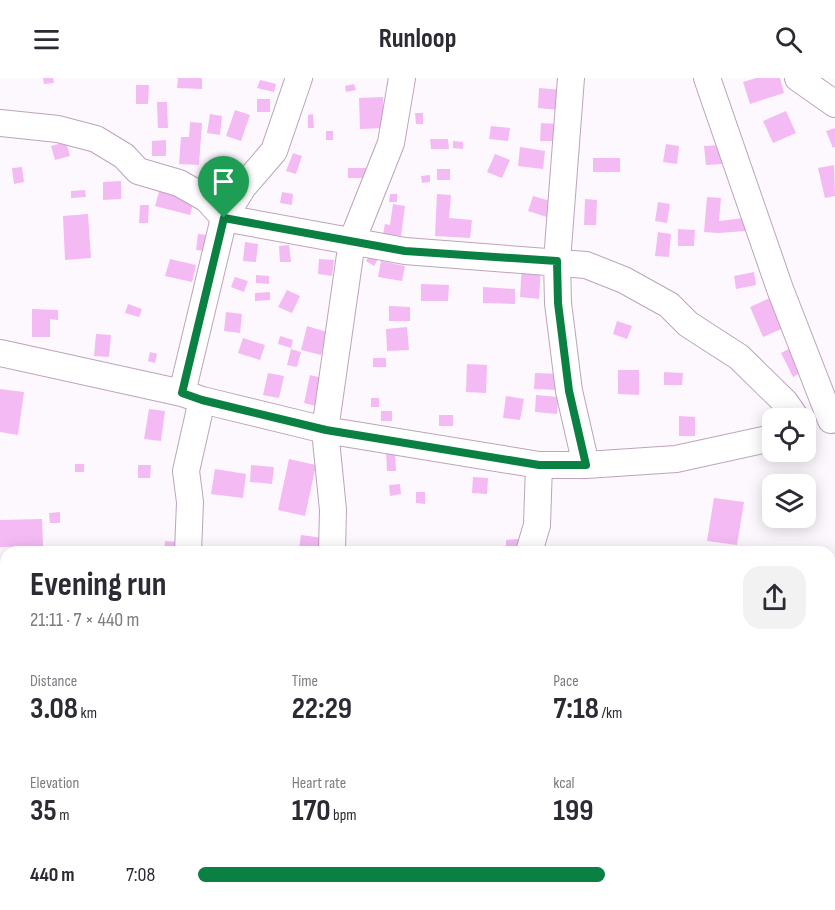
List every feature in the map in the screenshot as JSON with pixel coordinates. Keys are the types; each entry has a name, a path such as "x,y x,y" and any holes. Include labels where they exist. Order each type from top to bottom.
{"street":[{"path":"188,546 190,502 186,471 192,396 224,218 243,187 274,151 299,78"},
{"path":"332,546 333,510 326,430 352,242 391,143 402,78"},
{"path":"571,78 557,261 558,303 569,391 586,465"},
{"path":"707,78 780,289 833,419 816,426"},
{"path":"798,78 835,104"},
{"path":"0,123 58,129 96,139 124,156 138,171 179,183 207,199 224,218 405,251 586,265 624,280 669,305 688,324 739,357 789,408"},
{"path":"0,352 192,396 326,430 539,465 586,465 676,459 762,440"},
{"path":"531,546 537,525 539,465"}],"building":[{"path":"43,78 53,78 54,83 44,84"},
{"path":"178,78 202,78 202,89 177,88"},
{"path":"756,78 780,78 784,93 750,104 743,82"},
{"path":"260,80 276,84 274,92 257,88"},
{"path":"354,84 356,90 346,92 345,86"},
{"path":"136,85 149,85 148,104 136,104"},
{"path":"539,88 562,90 560,110 538,108"},
{"path":"383,97 384,128 360,129 359,98"},
{"path":"257,99 270,99 270,112 257,112"},
{"path":"157,102 167,102 168,128 158,128"},
{"path":"235,110 250,115 241,141 226,136"},
{"path":"786,111 796,133 773,143 763,121"},
{"path":"415,113 423,113 423,124 416,124"},
{"path":"210,114 222,116 220,135 207,133"},
{"path":"313,114 314,128 308,128 308,115"},
{"path":"190,122 202,123 199,165 179,164 181,137 189,137"},
{"path":"541,123 558,124 557,141 540,141"},
{"path":"491,126 510,128 508,141 489,139"},
{"path":"835,128 835,147 833,148 826,131"},
{"path":"326,131 333,131 333,140 326,140"},
{"path":"430,139 448,139 449,149 431,149"},
{"path":"166,140 166,156 152,156 152,141"},
{"path":"453,141 463,142 463,149 453,148"},
{"path":"66,142 70,156 55,160 51,146"},
{"path":"666,144 679,146 677,164 663,162"},
{"path":"722,145 723,164 706,165 704,146"},
{"path":"520,147 545,151 543,169 518,166"},
{"path":"293,153 302,156 296,174 286,171"},
{"path":"495,154 510,160 502,178 487,172"},
{"path":"593,158 620,158 620,172 593,172"},
{"path":"834,165 835,196 825,198 818,168"},
{"path":"22,167 24,182 14,184 12,168"},
{"path":"348,168 368,168 368,178 348,178"},
{"path":"437,169 450,169 450,180 437,180"},
{"path":"219,170 241,181 232,199 210,188"},
{"path":"430,175 430,182 422,183 421,176"},
{"path":"121,181 121,199 103,200 103,182"},
{"path":"160,188 195,197 190,215 155,206"},
{"path":"85,190 86,197 71,198 71,191"},
{"path":"282,192 293,194 292,205 280,203"},
{"path":"390,194 397,194 397,202 389,202"},
{"path":"437,194 451,195 449,218 472,220 470,238 435,236"},
{"path":"533,196 557,203 553,219 528,211"},
{"path":"707,197 721,198 719,221 744,218 746,231 704,232"},
{"path":"585,199 597,200 596,225 584,225"},
{"path":"658,202 670,204 667,223 655,221"},
{"path":"393,204 405,206 401,236 383,234 385,224 390,225"},
{"path":"140,205 149,205 148,223 139,223"},
{"path":"88,214 91,258 65,260 63,216"},
{"path":"678,229 695,230 694,246 678,246"},
{"path":"658,232 671,234 669,257 655,256"},
{"path":"198,234 208,235 214,252 196,250"},
{"path":"245,242 258,244 256,262 243,261"},
{"path":"289,245 291,262 280,262 279,246"},
{"path":"372,252 380,256 374,266 366,261"},
{"path":"170,259 196,265 192,282 165,276"},
{"path":"319,259 334,260 332,276 318,274"},
{"path":"381,261 405,266 402,281 378,277"},
{"path":"522,265 541,266 539,299 520,297"},
{"path":"754,272 756,285 736,289 734,276"},
{"path":"256,275 269,276 269,284 256,283"},
{"path":"235,277 248,281 244,292 231,287"},
{"path":"421,284 449,285 448,301 421,301"},
{"path":"483,287 515,289 515,304 483,303"},
{"path":"287,290 300,296 292,313 278,307"},
{"path":"270,292 270,300 255,301 255,293"},
{"path":"772,297 786,327 763,337 750,307"},
{"path":"128,304 142,309 139,317 125,313"},
{"path":"389,306 410,307 410,321 389,321"},
{"path":"32,309 58,310 58,320 50,319 50,337 32,337"},
{"path":"226,312 242,314 240,333 224,331"},
{"path":"617,321 632,326 627,339 613,334"},
{"path":"307,326 327,332 321,355 301,350"},
{"path":"407,327 409,350 387,351 386,329"},
{"path":"96,334 111,335 109,357 94,356"},
{"path":"280,336 293,340 291,348 278,344"},
{"path":"243,338 265,345 260,360 238,353"},
{"path":"798,344 810,368 793,377 781,353"},
{"path":"291,349 301,352 297,367 287,365"},
{"path":"150,352 157,354 155,363 148,361"},
{"path":"373,358 386,358 386,367 373,367"},
{"path":"467,364 487,365 486,393 466,392"},
{"path":"618,370 639,370 639,395 618,394"},
{"path":"664,372 683,373 682,385 664,385"},
{"path":"268,373 284,376 279,398 263,395"},
{"path":"535,373 561,374 560,390 534,389"},
{"path":"310,375 327,379 320,407 304,403"},
{"path":"0,389 24,392 18,435 0,432"},
{"path":"536,395 558,397 557,414 535,412"},
{"path":"506,396 524,399 520,420 503,418"},
{"path":"371,398 379,398 379,407 371,407"},
{"path":"149,409 165,411 161,441 144,439"},
{"path":"381,411 392,411 392,421 381,421"},
{"path":"439,415 453,415 453,426 439,426"},
{"path":"679,416 695,417 695,436 679,436"},
{"path":"386,451 395,451 396,471 387,471"},
{"path":"289,459 316,465 305,516 278,510"},
{"path":"75,464 84,464 84,472 75,472"},
{"path":"138,465 151,465 150,478 138,478"},
{"path":"251,465 274,467 272,484 250,482"},
{"path":"215,469 246,474 243,498 211,494"},
{"path":"473,477 488,478 487,494 472,493"},
{"path":"400,484 401,494 390,496 389,485"},
{"path":"416,492 425,492 425,504 416,503"},
{"path":"714,498 744,502 737,545 707,541"},
{"path":"60,512 60,523 50,523 49,513"},
{"path":"42,519 43,546 0,546 0,520"},
{"path":"301,535 323,538 322,546 299,546"},
{"path":"518,539 518,546 506,546 506,540"},
{"path":"165,541 178,542 178,546 165,546"}],"route":[{"path":"224,218 405,251 557,261 558,303 569,391 586,465 539,465 326,430 202,400 182,393 224,218"}]}
